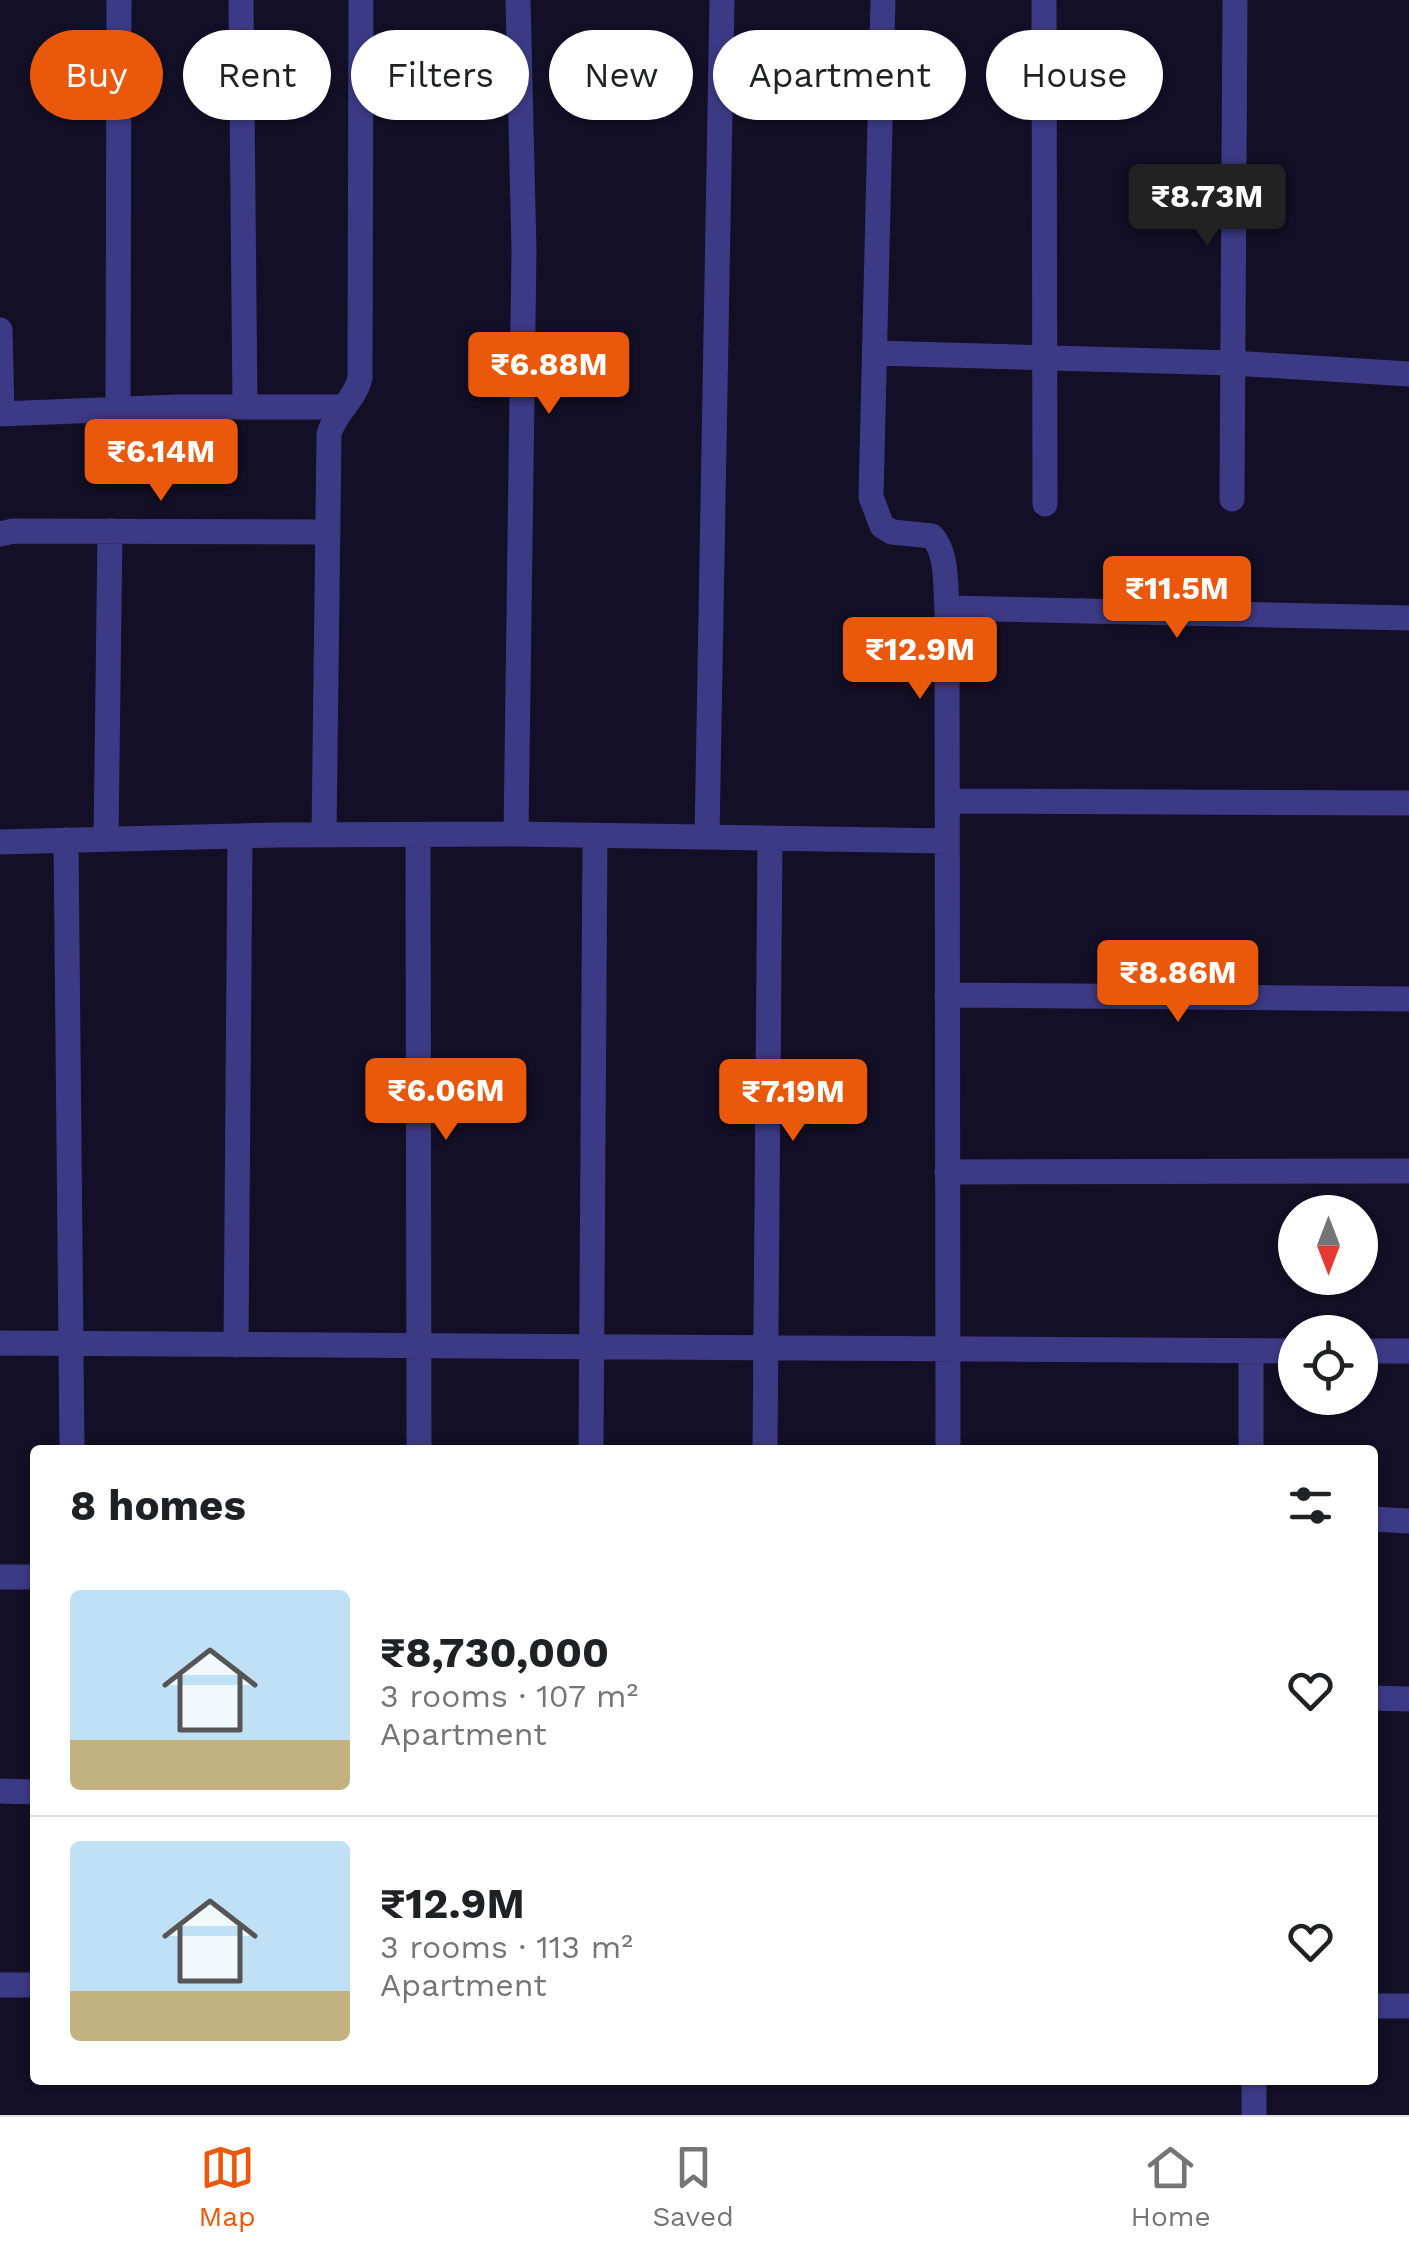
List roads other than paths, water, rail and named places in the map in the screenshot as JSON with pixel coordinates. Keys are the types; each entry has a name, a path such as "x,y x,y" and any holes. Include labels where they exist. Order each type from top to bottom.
{"street":[{"path":"118,411 119,0"},
{"path":"242,0 245,407"},
{"path":"324,836 329,434 360,378 362,0"},
{"path":"516,834 524,250 518,0"},
{"path":"707,837 722,0"},
{"path":"883,0 870,497 882,526 892,532 932,536 936,540 942,557 947,608 948,1445"},
{"path":"1044,0 1044,504"},
{"path":"1232,499 1236,0"},
{"path":"0,330 1,414 341,407"},
{"path":"874,353 1234,363 1409,374"},
{"path":"106,839 110,531"},
{"path":"0,534 328,532"},
{"path":"947,608 1409,618"},
{"path":"947,801 1409,803"},
{"path":"0,842 516,834 947,841"},
{"path":"236,1345 240,836"},
{"path":"418,836 419,1445"},
{"path":"591,1445 595,837"},
{"path":"765,1445 770,838"},
{"path":"66,840 72,1445"},
{"path":"947,995 1409,999"},
{"path":"947,1172 1409,1171"},
{"path":"0,1343 1278,1351"},
{"path":"1251,1350 1251,1445"},
{"path":"1378,1351 1409,1351"},
{"path":"1378,1520 1409,1520"},
{"path":"0,1577 30,1577"},
{"path":"1378,1698 1409,1699"},
{"path":"0,1791 30,1792"},
{"path":"0,1985 30,1986"},
{"path":"1378,2006 1409,2006"},
{"path":"1254,2085 1254,2115"}]}
